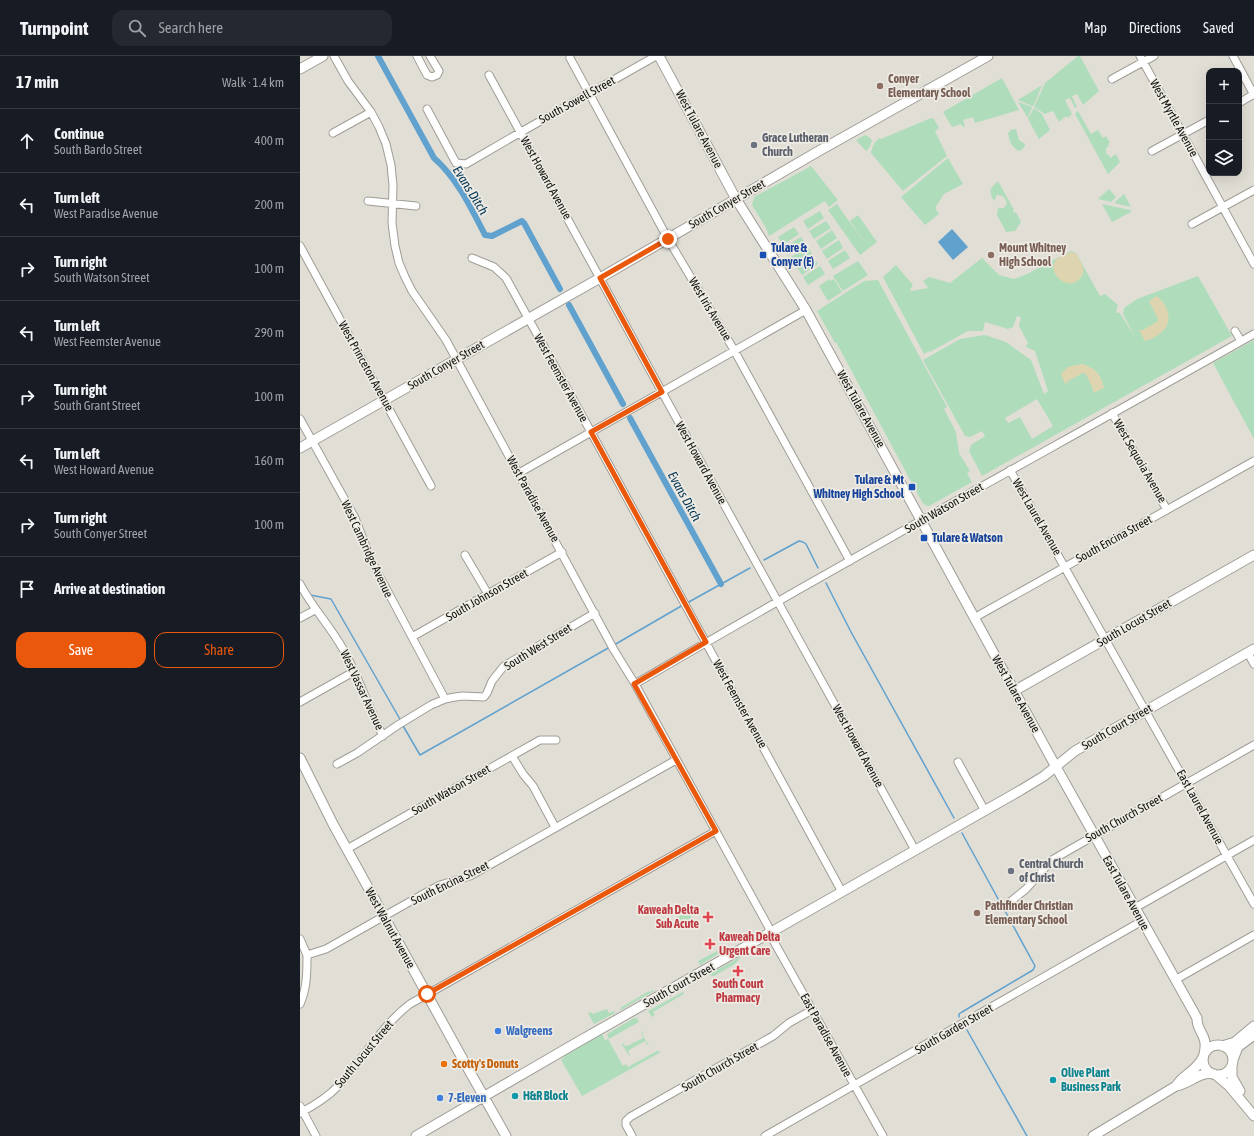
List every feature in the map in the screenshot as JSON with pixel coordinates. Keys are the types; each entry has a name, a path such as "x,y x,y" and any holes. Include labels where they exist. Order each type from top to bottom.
{"street":[{"path":"300,69 323,56"},
{"name":"West Paradise Avenue","path":"334,56 348,81 371,112 386,144 391,164 393,185 392,223 395,246 399,263 412,292 446,340 628,674 716,831 770,933"},
{"path":"417,56 427,75 432,77 437,75 439,72 430,56"},
{"name":"South Sowell Street","path":"427,109 456,163 466,164 656,56"},
{"name":"West Tulare Avenue","path":"659,56 736,198 806,310 1056,767"},
{"name":"South Conyer Street","path":"300,448 600,278 736,198 988,56"},
{"path":"1112,79 1142,59 1154,56"},
{"path":"1233,56 1254,95 1242,101"},
{"name":"West Iris Avenue","path":"570,58 668,239 734,350 850,561"},
{"name":"West Myrtle Avenue","path":"1142,59 1254,264"},
{"name":"West Howard Avenue","path":"489,75 915,850"},
{"path":"333,133 371,112"},
{"path":"1152,151 1206,122"},
{"path":"1192,224 1254,190"},
{"path":"368,201 416,206"},
{"name":"West Princeton Avenue","path":"300,246 431,486"},
{"name":"West Feemster Avenue","path":"472,258 494,267 506,278 842,892"},
{"path":"519,473 806,310"},
{"path":"1235,332 1241,341"},
{"name":"South Watson Street","path":"634,684 1010,470 1254,334"},
{"name":"West Sequoia Avenue","path":"1112,413 1167,510"},
{"name":"West Cambridge Avenue","path":"300,419 355,518 372,562 446,699"},
{"name":"South Encina Street","path":"974,618 1254,461"},
{"name":"West Laurel Avenue","path":"1010,470 1066,566 1146,710"},
{"name":"South Johnson Street","path":"412,637 562,552"},
{"path":"466,555 488,594"},
{"name":"South Locust Street","path":"1014,691 1254,555"},
{"name":"West Vassar Avenue","path":"300,584 315,610 342,647 355,672 370,710 383,736"},
{"path":"300,618 315,610"},
{"name":"South West Street","path":"337,764 357,753 414,715 446,699 463,696 484,696 487,693 492,681 504,666 595,612"},
{"path":"1251,651 1254,664"},
{"name":"South Court Street","path":"416,1136 985,811 1044,776 1075,751 1251,651"},
{"path":"300,702 355,672"},
{"name":"East Laurel Avenue","path":"1146,710 1254,904"},
{"name":"South Watson Street","path":"347,849 540,740 556,740"},
{"name":"South Church Street","path":"1005,906 1026,889 1052,860 1254,745"},
{"path":"512,756 523,774 533,786 555,827"},
{"name":"West Walnut Avenue","path":"300,758 384,917 506,1136"},
{"name":"South Encina Street","path":"307,956 326,949 440,885 470,876 676,760"},
{"path":"958,762 985,811"},
{"name":"East Tulare Avenue","path":"1056,767 1197,1018 1201,1020 1210,1034 1221,1046"},
{"name":"South Locust Street","path":"301,1110 325,1098 337,1087 396,1016 410,1004 716,831"},
{"path":"1135,908 1254,840"},
{"name":"South Garden Street","path":"765,1136 1142,921"},
{"name":"East Paradise Avenue","path":"770,933 883,1136"},
{"path":"1175,980 1254,935"},
{"path":"300,939 307,956 308,975 306,987 300,1004"},
{"name":"South Church Street","path":"632,1136 626,1125 626,1121 637,1113 773,1036 789,1023 812,1010"},
{"name":"East Tulare Avenue","path":"1197,1018 1197,1023 1206,1042 1204,1056"},
{"path":"1176,1086 1180,1080 1197,1067 1212,1047 1235,1042 1254,1026"},
{"path":"1093,1136 1176,1086 1184,1085 1202,1074 1225,1073 1232,1064 1238,1046 1254,1035"},
{"path":"1221,1046 1230,1051 1232,1056 1231,1073 1234,1081 1248,1102 1254,1116"},
{"path":"1204,1056 1205,1067 1208,1071 1215,1074 1229,1086 1254,1116"},
{"path":"301,1110 316,1136"}],"green space":[{"path":"1078,56 1080,56 1099,91 1083,105 1077,94 1072,96 1077,107 1075,108 1070,98 1065,100 1072,114 1068,118 1066,116 1059,122 1053,111 1045,114 1034,107 1045,83"},
{"path":"1002,78 1019,110 975,123 973,117 963,120 965,126 963,127 961,124 952,127 943,112"},
{"path":"1042,85 1034,105 1032,106 1018,100"},
{"path":"1018,102 1032,107 1028,118"},
{"path":"1034,108 1042,114 1050,130 1039,139 1028,119"},
{"path":"1078,111 1091,134 1098,130 1103,138 1106,136 1110,143 1106,148 1106,154 1109,155 1110,158 1116,154 1120,162 1108,174 1075,114"},
{"path":"931,118 934,119 939,128 935,131 947,156 903,191 871,153 872,148 875,142 880,138 881,139"},
{"path":"1016,129 1019,140 1025,144 1021,151 1018,151 1014,147 1009,138 1008,132"},
{"path":"865,135 872,141 866,151 856,140"},
{"path":"948,158 963,184 944,194 935,208 939,214 925,225 901,197"},
{"path":"811,166 838,200 829,207 825,201 769,236 766,228 752,205 754,197"},
{"path":"998,181 1014,210 1014,213 1016,212 1021,222 1015,231 1006,232 997,215 998,208 1004,208 1007,203 1003,196 997,195 994,201 992,197 991,190"},
{"path":"1109,189 1116,197 1111,202 1098,199"},
{"path":"1124,194 1131,207 1114,203"},
{"path":"837,204 865,244 850,221 858,215 877,242 860,255 828,210"},
{"path":"1102,204 1130,210 1131,212 1112,222"},
{"path":"820,211 824,218 808,229 803,221"},
{"path":"826,221 831,228 814,239 809,231"},
{"path":"794,227 799,234 783,245 778,237"},
{"path":"832,230 837,238 821,249 816,241"},
{"path":"801,237 806,244 789,255 784,247"},
{"path":"839,240 843,248 827,259 822,251"},
{"path":"807,246 812,254 795,265 791,257"},
{"path":"845,250 850,258 833,269 828,261"},
{"path":"1071,251 1076,253 1100,296 1105,294 1118,305 1116,312 1120,313 1135,337 1123,314 1124,308 1137,299 1198,276 1232,336 982,476 969,451 971,445 985,436 982,431 970,437 965,436 923,360 960,339 985,335 1006,342 1031,360 1044,394 1048,391 1035,351 1026,347 1028,343 1019,326 1021,317 1017,316 1013,327 1008,329 985,322 983,331 968,331 924,354 883,277 896,265 913,285 910,290 911,291 928,288 923,281 929,277 950,283 982,258 999,275 1014,279 1027,274","holes":["1037,399 1053,426 1032,439 1020,417 1008,423 1005,418"]},
{"path":"813,256 818,264 802,275 797,267"},
{"path":"858,261 868,275 843,291 833,276"},
{"path":"820,266 825,274 808,285 803,277"},
{"path":"829,279 830,281 834,279 842,292 828,301 819,286"},
{"path":"878,280 947,407 944,409 956,432 959,453 970,471 967,473 972,482 929,506 922,502 836,342 835,343 817,311 864,281"},
{"path":"1254,340 1254,439 1213,363"},
{"path":"688,911 692,919 687,922 683,922 684,924 679,927 674,919"},
{"path":"719,950 720,953 700,965 698,961"},
{"path":"742,956 735,964 714,976 708,975"},
{"path":"653,990 654,991 621,1010 620,1008"},
{"path":"683,992 684,994 653,1012 655,1015 652,1017 648,1011"},
{"path":"607,1009 609,1013 614,1011 615,1013 594,1024 588,1013 591,1012 592,1014"},
{"path":"634,1018 637,1018 639,1022 609,1039 607,1034"},
{"path":"645,1031 642,1034 648,1044 651,1043 647,1045 645,1041 629,1050 629,1056 622,1044 623,1043 627,1046 643,1038 641,1033"},
{"path":"602,1034 605,1040 608,1039 623,1066 626,1064 628,1067 657,1051 661,1052 582,1096 561,1060 566,1055"}],"sand":[{"path":"1071,252 1076,253 1082,264 1083,274 1076,282 1070,283 1065,282 1056,275 1054,264 1057,259"},
{"path":"1157,296 1167,310 1169,316 1168,323 1160,334 1145,341 1139,330 1143,330 1158,321 1149,301"},
{"path":"1083,364 1097,373 1104,388 1093,393 1093,389 1086,374 1083,373 1068,381 1066,385 1061,375 1063,372 1070,366"}],"water":[{"path":"952,229 968,247 953,260 938,242"}],"waterway":[{"name":"Evans Ditch","path":"378,56 434,158 457,184 485,235 492,236 522,221 560,289"},
{"name":"Evans Ditch","path":"569,305 623,404"},
{"name":"Evans Ditch","path":"630,418 721,584"},
{"path":"764,560 799,541 806,544 818,568"},
{"name":"Evans Ditch","path":"687,603 750,568"},
{"path":"826,583 851,632 954,818"},
{"path":"310,595 331,599 401,721"},
{"path":"614,645 683,605"},
{"path":"402,724 420,755 610,647"},
{"path":"962,833 1002,906"},
{"path":"959,1017 959,1014 1033,970 1035,966 1004,909"},
{"path":"967,1030 1027,1136"}],"place":[{"name":"Conyer Elementary School","path":"880,86"},
{"name":"Grace Lutheran Church","path":"754,145"},
{"name":"Tulare & Conyer (E)","path":"763,255"},
{"name":"Mount Whitney High School","path":"991,255"},
{"name":"Tulare & Mt Whitney High School","path":"912,487"},
{"name":"Tulare & Watson","path":"924,538"},
{"name":"Central Church of Christ","path":"1011,871"},
{"name":"Pathfinder Christian Elementary School","path":"977,913"},
{"name":"Kaweah Delta Sub Acute","path":"708,917"},
{"name":"Kaweah Delta Urgent Care","path":"710,944"},
{"name":"South Court Pharmacy","path":"738,971"},
{"name":"Walgreens","path":"498,1031"},
{"name":"Scotty's Donuts","path":"444,1064"},
{"name":"Olive Plant Business Park","path":"1053,1080"},
{"name":"H&R Block","path":"515,1096"},
{"name":"7-Eleven","path":"440,1098"}],"route":[{"path":"427,994 716,831 634,684 706,642 591,432 662,392 600,278 668,239"}]}
